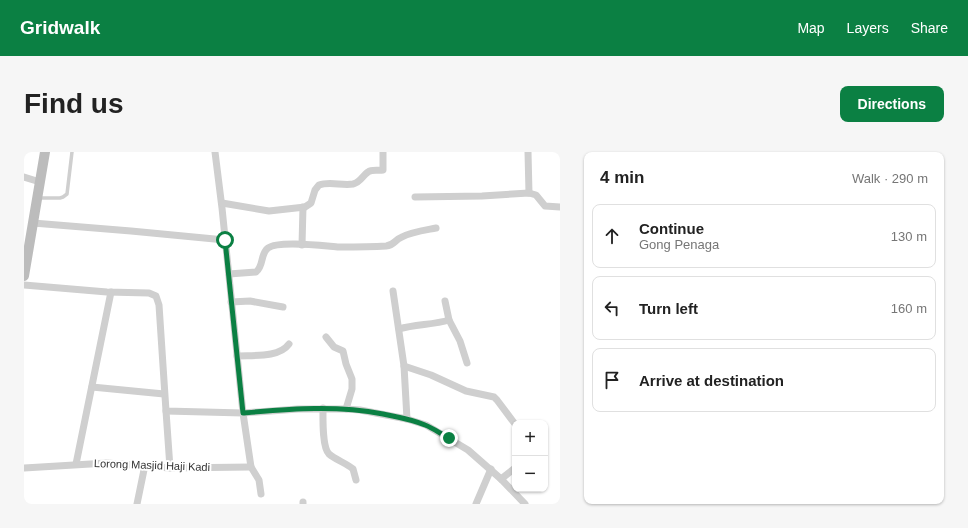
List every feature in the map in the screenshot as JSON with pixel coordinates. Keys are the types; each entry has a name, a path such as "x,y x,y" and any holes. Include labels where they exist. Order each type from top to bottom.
{"main road":[{"path":"24,271 27,244 38,198 45,152"}],"street":[{"path":"215,152 222,203 243,413 251,467 260,483 261,494"},
{"path":"222,203 268,210 308,206 315,190 319,185 352,184 361,181 368,172 383,170 382,152"},
{"path":"528,152 529,193"},
{"path":"24,177 40,182"},
{"path":"415,197 482,196 529,193 536,195 545,206 560,206"},
{"path":"302,245 303,207"},
{"path":"33,223 225,240"},
{"path":"229,274 256,272 260,268 265,251 272,246 386,246 393,245 398,239 404,236 436,228"},
{"path":"24,285 111,292 148,293 156,296 159,305 170,468"},
{"path":"76,464 111,292"},
{"path":"393,292 404,366 407,419"},
{"path":"231,302 250,301 283,308"},
{"path":"445,301 449,320 460,341 467,363"},
{"path":"399,329 418,324 441,323 449,320"},
{"path":"326,337 334,347 343,351 346,364 351,374 352,389 346,409"},
{"path":"237,356 274,354 284,350 289,344"},
{"path":"404,366 430,375 466,391 494,397 512,420"},
{"path":"92,387 164,394"},
{"path":"166,411 243,413 323,408 360,410 407,419 426,425 468,450 491,469 525,504"},
{"path":"323,408 327,451 353,469 356,480"},
{"name":"Lorong Masjid Haji Kadi","path":"24,468 106,463 170,468 251,467"},
{"path":"137,504 144,465"},
{"path":"476,504 491,469"},
{"path":"501,479 512,470"}],"lane":[{"path":"38,198 60,198 67,194 72,152"}],"route":[{"path":"225,240 243,413 323,408 360,410 407,419 426,425 449,438"}]}
